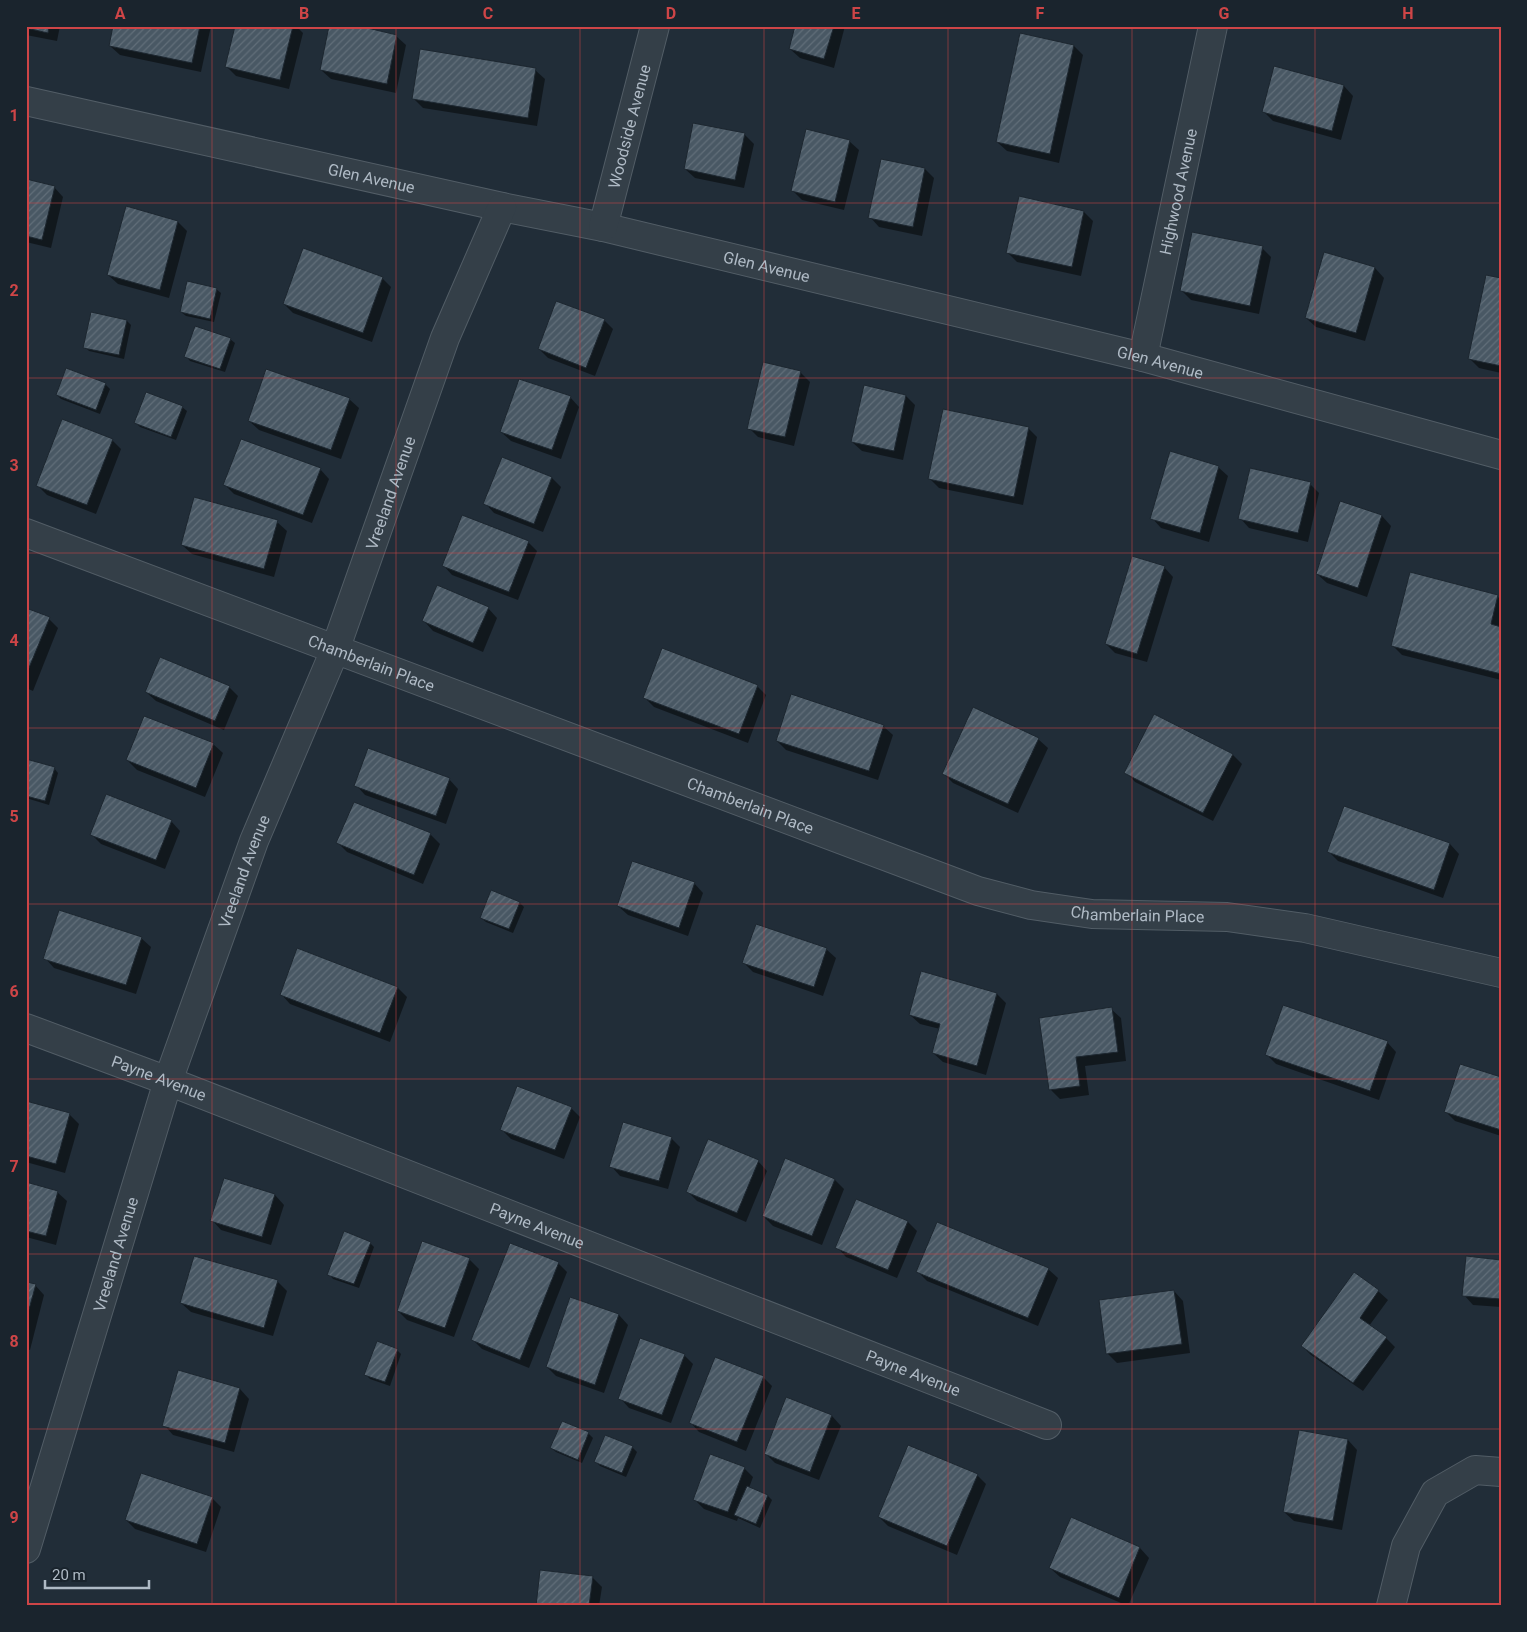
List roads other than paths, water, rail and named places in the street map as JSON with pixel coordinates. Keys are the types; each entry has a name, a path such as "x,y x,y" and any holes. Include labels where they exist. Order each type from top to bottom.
{"street":[{"name":"Woodside Avenue","path":"603,228 655,26"},
{"name":"Highwood Avenue","path":"1142,357 1213,26"},
{"name":"Glen Avenue","path":"26,101 603,228 1142,357 1501,455"},
{"name":"Vreeland Avenue","path":"26,1549 168,1081 254,842 335,650 445,338 502,207"},
{"name":"Chamberlain Place","path":"26,533 978,891 1031,905 1092,914 1226,917 1305,928 1501,973"},
{"name":"Payne Avenue","path":"26,1028 168,1081 1047,1425"},
{"path":"1391,1606 1406,1546 1435,1493 1475,1470 1501,1472"}]}
